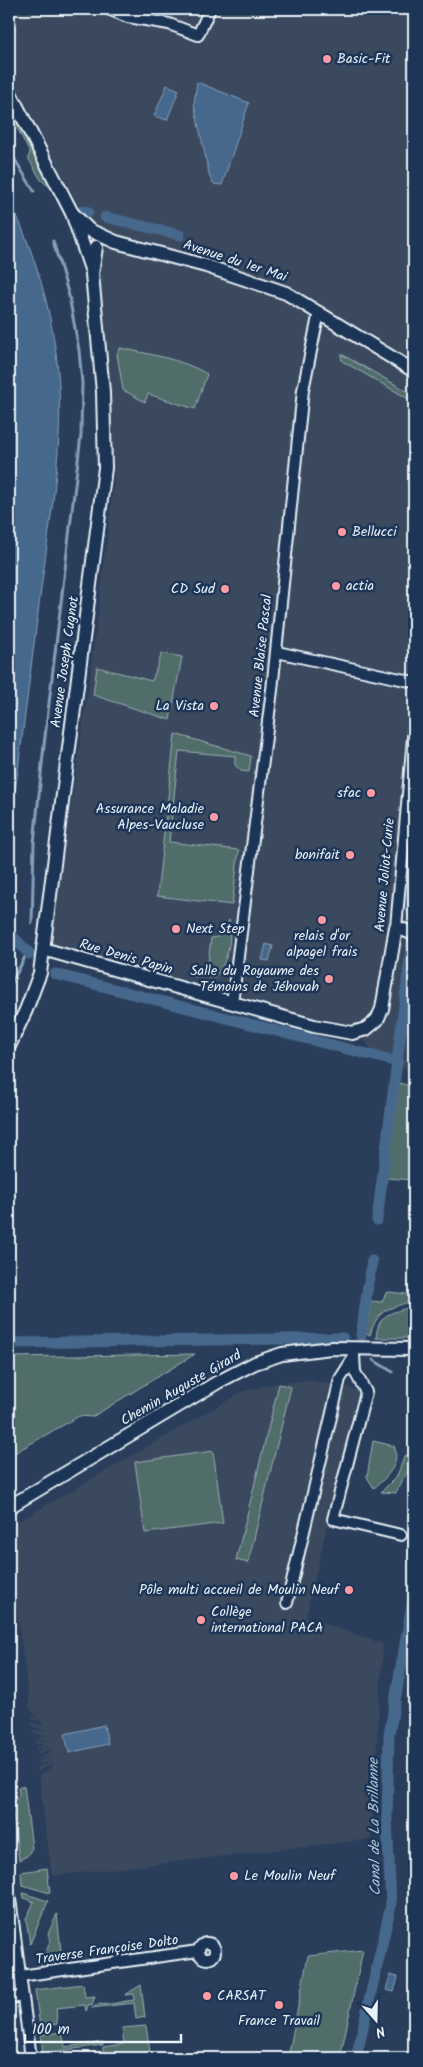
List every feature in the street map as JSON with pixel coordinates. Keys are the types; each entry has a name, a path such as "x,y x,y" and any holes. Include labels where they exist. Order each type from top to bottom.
{"street":[{"path":"108,9 128,17 169,24 198,35 210,9"},
{"path":"9,91 72,214 91,240"},
{"name":"Avenue du 1er Mai","path":"91,240 116,242 257,282 286,293 414,372"},
{"name":"Avenue Joseph Cugnot","path":"9,1046 39,976 105,468 103,392 92,274 91,240"},
{"name":"Avenue Blaise Pascal","path":"232,1003 276,652 303,390 319,312"},
{"path":"276,652 414,682"},
{"name":"Avenue Joliot-Curie","path":"374,1024 382,1009 396,927 414,726"},
{"path":"396,927 414,934"},
{"name":"Rue Denis Papin","path":"43,949 343,1033 359,1032 374,1024"},
{"name":"Chemin Auguste Girard","path":"9,1507 218,1382 254,1363 292,1352 331,1348 355,1353 414,1349"},
{"path":"355,1353 355,1372 366,1392 333,1519 401,1535"},
{"path":"287,1603 340,1379 355,1353"},
{"path":"9,1891 31,2058"},
{"name":"Traverse Françoise Dolto","path":"20,1976 198,1951 202,1944 209,1943 214,1948 218,1957"},
{"path":"9,1998 22,1996"}],"shaded area":[{"path":"9,9 414,9 414,1072 380,1063 354,1025 306,1016 216,988 50,945 91,670 114,481 110,405 97,262 79,207 9,72"},
{"path":"197,82 249,103 222,185 214,184 210,178 194,104"},
{"path":"167,85 179,90 167,120 154,116"},
{"path":"9,198 42,284 55,344 60,405 54,496 9,840"},
{"path":"266,944 273,946 269,961 262,960"},
{"path":"309,1380 358,1390 306,1617 383,1644 371,1839 52,1876 39,1775 54,1766 53,1764 38,1771 38,1767 52,1761 38,1764 37,1762 52,1757 37,1760 51,1752 50,1750 36,1754 36,1752 49,1747 36,1750 35,1748 49,1744 35,1744 35,1742 48,1740 34,1739 47,1736 33,1733 33,1730 46,1731 32,1726 32,1723 44,1726 39,1720 31,1719 31,1717 37,1717 30,1709 10,1559 12,1558 9,1527 242,1392 273,1384"},
{"path":"104,1725 108,1744 69,1753 65,1734"},
{"path":"390,1975 398,1977 394,1992 386,1990"}],"green space":[{"path":"9,101 54,188 52,189 41,180 28,158 30,153 11,116 9,116"},
{"path":"120,348 187,364 207,374 195,409 148,394 145,402 123,390 117,354"},
{"path":"341,354 414,395 414,402 342,361"},
{"path":"162,653 182,657 170,720 93,695 97,667 152,681"},
{"path":"175,734 251,756 249,772 241,771 235,765 235,756 179,751 169,842 239,850 232,905 157,896"},
{"path":"229,920 228,950 219,972 214,978 191,976 202,975 207,972 211,938 223,933"},
{"path":"399,1083 414,1087 414,1180 387,1178"},
{"path":"386,1293 414,1295 414,1300 386,1310 377,1319 370,1335 366,1334 371,1301 382,1302"},
{"path":"414,1306 414,1338 376,1338 377,1329 383,1318 393,1312"},
{"path":"195,1354 92,1417 79,1416 9,1456 9,1357"},
{"path":"279,1384 291,1387 248,1563 236,1560"},
{"path":"373,1441 394,1446 396,1453 392,1470 374,1488 367,1477"},
{"path":"213,1451 223,1523 145,1533 135,1462"},
{"path":"405,1455 414,1457 414,1464 401,1481 396,1493 381,1492 397,1476"},
{"path":"9,1667 16,1720 10,1721 9,1713"},
{"path":"24,1786 32,1848 27,1856 19,1860 12,1806 19,1795 18,1787"},
{"path":"47,1868 50,1893 22,1885 21,1872"},
{"path":"23,1893 48,1901 30,1944 26,1919 34,1902 24,1898"},
{"path":"57,1914 62,1961 38,1965 40,1956 45,1954 51,1940 48,1934"},
{"path":"363,1950 340,2058 288,2058 308,1956"},
{"path":"83,1984 85,1997 95,1996 92,2005 89,2004 86,2011 85,2005 56,2008 57,2024 40,2027 35,1990"},
{"path":"141,1985 145,2017 136,2019 134,2003 91,2008 98,2004 112,2004 134,2000 134,1994 125,1995"},
{"path":"146,2026 151,2058 54,2058 103,2052 103,2047 124,2044 122,2028"},
{"path":"62,2032 65,2047 103,2042 103,2045 43,2053 41,2035"}],"waterway":[{"path":"9,150 34,191"},
{"path":"82,211 88,212"},
{"path":"105,217 180,235"},
{"path":"32,923 34,843 81,435 82,383 79,350 69,296 53,241"},
{"path":"409,907 414,862"},
{"path":"12,936 30,954"},
{"path":"377,1220 412,943"},
{"path":"9,988 25,957"},
{"path":"55,974 398,1062"},
{"path":"369,1279 372,1261"},
{"path":"361,1336 368,1285"},
{"path":"9,1343 343,1338"},
{"path":"373,1360 393,1372"},
{"name":"Canal de La Brillanne","path":"356,2058 391,1905 387,1818 389,1735 414,1593"}],"place":[{"name":"Basic-Fit","path":"327,59"},
{"name":"Bellucci","path":"342,532"},
{"name":"actia","path":"336,586"},
{"name":"CD Sud","path":"225,589"},
{"name":"La Vista","path":"214,706"},
{"name":"sfac","path":"371,793"},
{"name":"Assurance Maladie Alpes-Vaucluse","path":"214,817"},
{"name":"bonifait","path":"350,855"},
{"name":"relais d'or alpagel frais","path":"322,920"},
{"name":"Next Step","path":"176,929"},
{"name":"Salle du Royaume des Témoins de Jéhovah","path":"329,979"},
{"name":"Pôle multi accueil de Moulin Neuf","path":"349,1590"},
{"name":"Collège international PACA","path":"201,1620"},
{"name":"Le Moulin Neuf","path":"234,1876"},
{"name":"CARSAT","path":"207,1996"},
{"name":"France Travail","path":"279,2005"}]}
